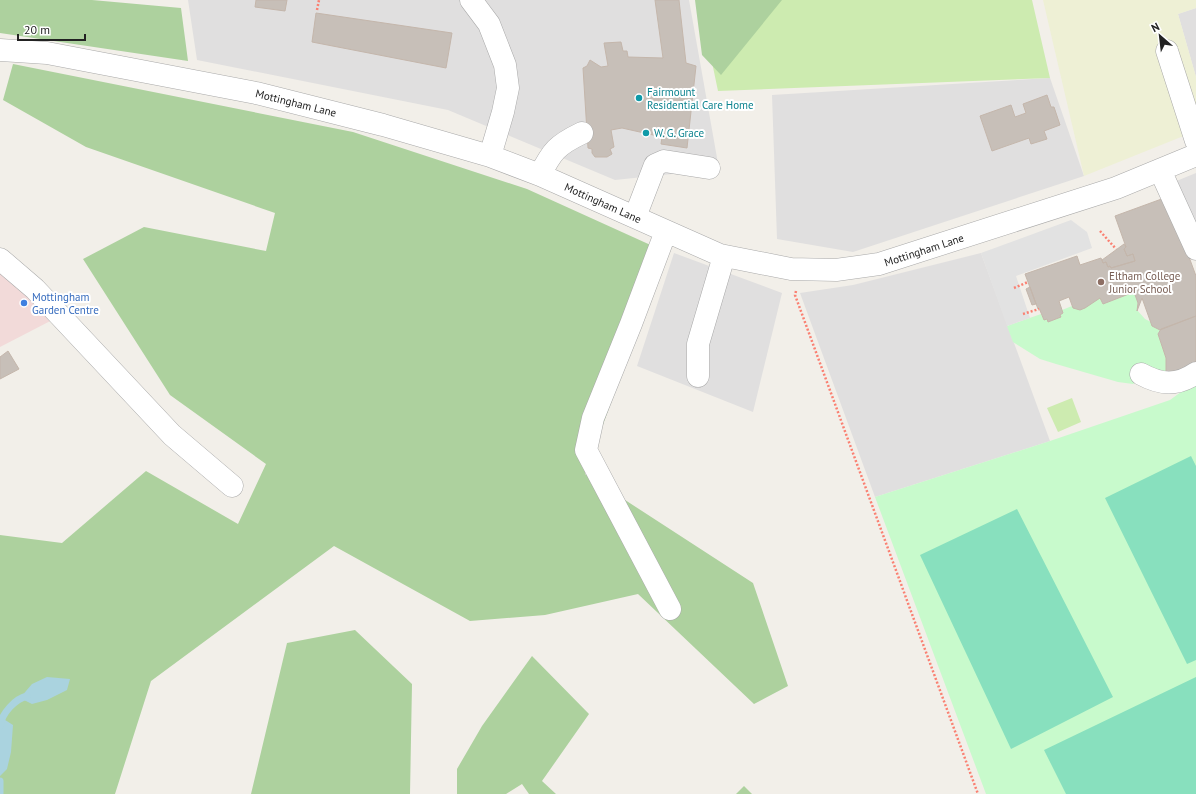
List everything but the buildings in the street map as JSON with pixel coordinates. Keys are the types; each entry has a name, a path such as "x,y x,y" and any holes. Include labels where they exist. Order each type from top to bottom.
{"street":[{"path":"470,0 489,24 505,65 508,88 503,112 490,156"},
{"name":"Mottingham Lane","path":"0,50 47,53 256,92 383,125 490,156 540,175 724,256 791,269 836,270 879,264 1116,188 1196,154"},
{"path":"1167,51 1196,141"},
{"path":"540,175 555,149 567,140 582,133"},
{"path":"635,217 655,165 664,161 709,168"},
{"path":"1160,170 1196,249"},
{"path":"666,231 631,324 593,418 586,450 670,609"},
{"path":"698,376 698,344 724,256"},
{"path":"0,259 35,289 172,435 232,486"},
{"path":"1141,374 1151,380 1165,383 1180,381 1196,373"}],"path":[{"path":"317,10 320,0"},
{"path":"1100,231 1116,249"},
{"path":"1014,288 1028,282"},
{"path":"796,288 796,295 801,309 978,794"},
{"path":"1023,314 1039,309"}],"shaded area":[{"path":"188,0 689,0 719,169 615,180 448,110 197,60"},
{"path":"1196,8 1196,77 1178,14"},
{"path":"1050,78 1084,176 853,252 777,239 772,95"},
{"path":"1196,173 1196,235 1174,182"},
{"path":"1071,220 1087,232 1092,248 1016,276 1030,318 1007,326 981,253"},
{"path":"674,253 782,293 753,412 637,366"},
{"path":"981,253 1050,441 875,497 800,293 853,285"},
{"name":"Mottingham Garden Centre","path":"0,259 60,316 0,347"}],"green space":[{"path":"0,0 92,0 181,8 188,61 0,33"},
{"path":"695,0 782,0 721,75 702,55"},
{"path":"699,0 1032,0 1050,78 718,91"},
{"path":"1043,0 1196,0 1196,8 1178,14 1196,77 1196,131 1084,176"},
{"path":"13,64 353,132 527,189 666,252 585,474 753,583 788,686 754,704 638,594 545,615 470,621 334,546 151,681 115,794 0,794 0,535 62,543 146,471 238,524 266,464 170,395 83,259 144,227 266,251 275,213 86,147 3,100"},
{"path":"1134,292 1138,303 1137,310 1145,319 1151,322 1152,326 1160,330 1158,334 1166,358 1166,373 1138,381 1133,384 1118,382 1040,359 1013,342 1007,326 1041,314 1044,320 1047,319 1048,322 1061,317 1060,315 1063,313 1062,310 1072,306 1073,308 1100,298 1103,304"},
{"path":"1196,381 1196,794 986,794 875,497 1050,441 1170,400"},
{"path":"1072,398 1081,422 1058,432 1047,408"},
{"path":"1191,456 1196,466 1196,660 1187,664 1105,498"},
{"path":"1017,509 1113,697 1011,749 920,555"},
{"path":"355,630 412,684 410,794 251,794 287,643"},
{"path":"532,656 589,714 542,781 556,794 529,794 522,784 506,794 457,794 457,769 482,726"},
{"path":"1196,677 1196,794 1066,794 1044,750"},
{"path":"744,786 752,794 736,794"}],"water":[{"path":"47,677 70,679 67,690 47,700 32,704 20,698 32,684"},
{"path":"2,718 13,725 11,752 7,769 0,776 0,719"}],"waterway":[{"path":"0,726 3,716 10,707 18,700 27,696"},
{"path":"0,781 0,793"}],"place":[{"name":"Fairmount Residential Care Home","path":"639,98"},
{"name":"W. G. Grace","path":"646,133"},
{"name":"Eltham College Junior School","path":"1101,282"},
{"name":"Mottingham Garden Centre","path":"24,303"}]}
